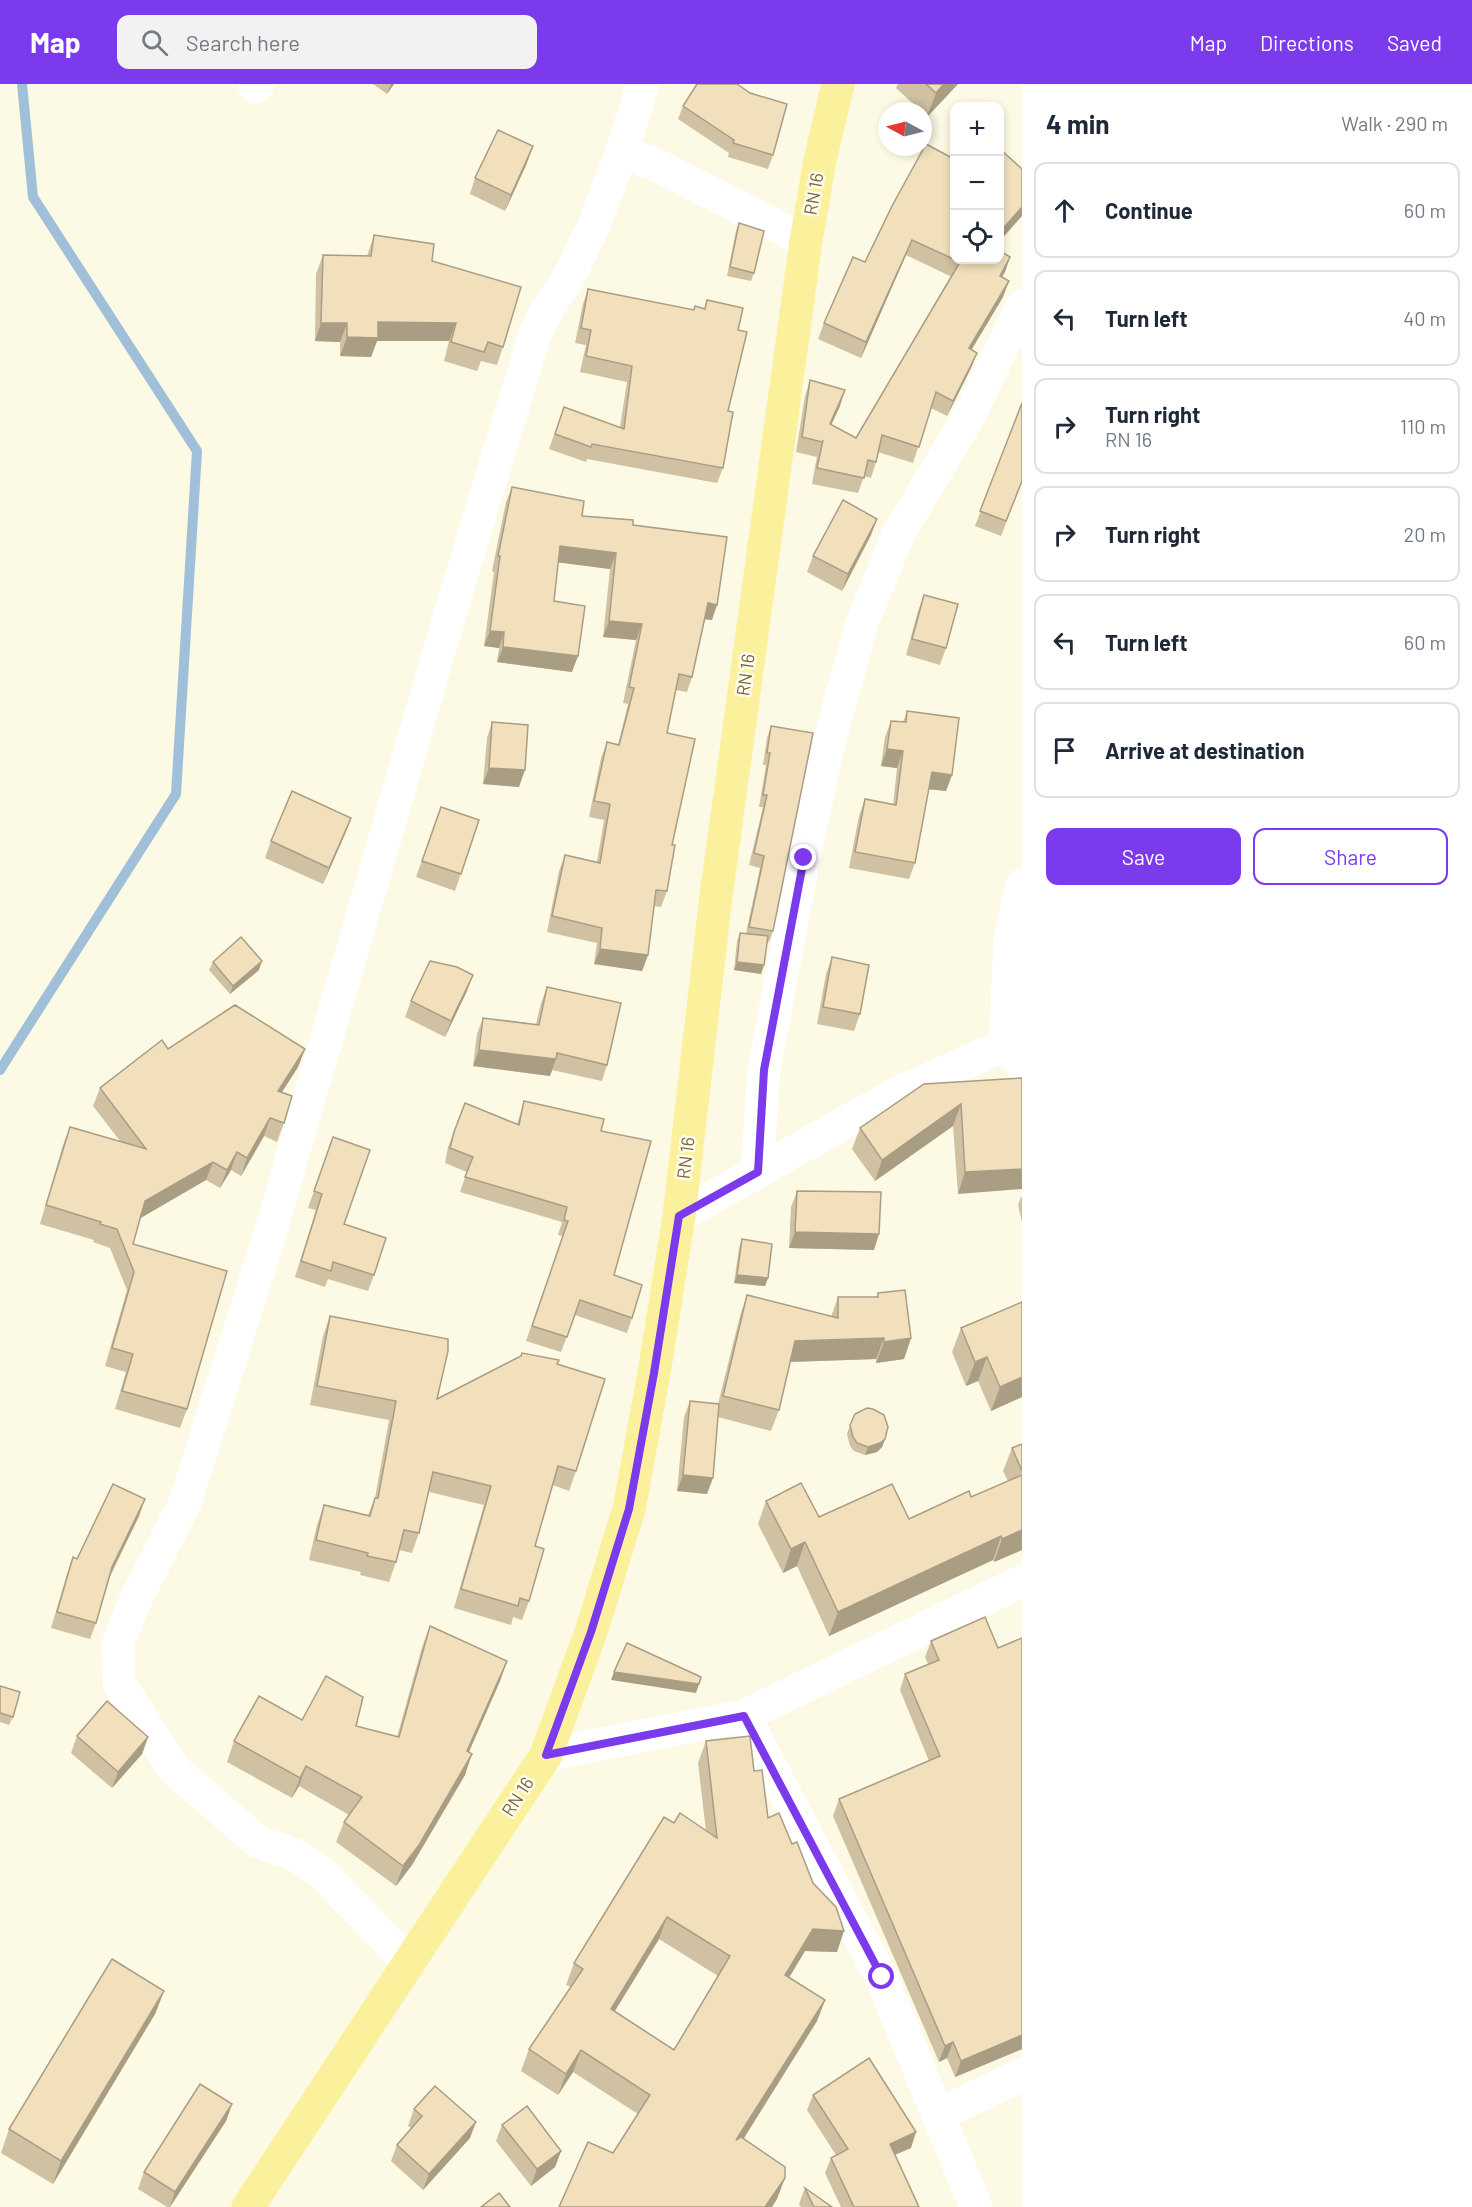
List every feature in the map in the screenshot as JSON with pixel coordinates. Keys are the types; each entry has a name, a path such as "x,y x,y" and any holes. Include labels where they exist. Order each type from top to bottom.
{"main road":[{"name":"RN 16","path":"248,2207 546,1755 591,1632 629,1509 679,1216 717,884 806,241 820,160 838,84"}],"street":[{"path":"410,1963 320,1871 295,1855 257,1841 174,1769 118,1683 118,1643 135,1601 185,1503 269,1236 443,636 534,337 548,308 569,277 594,225 622,151 643,84"},
{"path":"622,151 660,166 806,241"},
{"path":"758,1172 764,1070 804,858 829,742 862,623 899,533 969,416 1022,306"},
{"path":"679,1216 900,1092 1014,1055 1010,939 1022,885"},
{"path":"546,1755 744,1716 1022,1581"},
{"path":"744,1716 882,1977 976,2207"},
{"path":"938,2115 1022,2075"}],"building":[{"path":"697,84 737,84 750,93 787,104 773,155 733,143 734,140 683,106"},
{"path":"926,84 944,84 936,93"},
{"path":"498,130 533,146 511,195 475,178"},
{"path":"932,147 950,157 950,257 912,240 866,342 824,323 853,257 865,262 919,156 932,156"},
{"path":"1004,153 1022,169 1022,207 1004,227"},
{"path":"739,223 764,231 754,273 730,267"},
{"path":"374,235 434,244 432,261 521,287 503,347 488,342 484,352 451,342 456,323 378,322 378,338 347,337 347,323 321,323 323,255 371,256"},
{"path":"1004,253 1010,257 1000,276 1009,281 969,348 977,353 953,401 936,392 919,447 882,435 876,462 868,460 864,478 817,468 823,440 822,442 802,437 810,380 845,390 830,424 856,438 959,264 1004,264"},
{"path":"588,289 694,310 695,306 705,309 707,300 743,308 738,330 747,332 728,411 733,412 723,468 592,444 591,447 555,434 564,407 624,429 632,366 586,356 591,330 581,328"},
{"path":"1022,403 1022,481 1006,521 980,511"},
{"path":"512,487 584,501 582,516 633,520 633,525 727,537 717,605 708,603 692,677 679,674 667,733 695,739 672,845 675,845 667,891 656,890 648,955 600,949 602,928 552,916 565,855 600,863 610,804 594,801 607,742 619,745 634,688 629,687 642,624 609,621 616,553 560,546 554,601 585,606 578,656 503,647 504,632 490,631 500,556 498,556"},
{"path":"843,500 877,519 848,574 813,556"},
{"path":"924,595 958,604 946,648 912,639"},
{"path":"907,711 959,718 952,775 932,772 915,863 855,852 865,799 896,805 903,751 887,749 891,721 906,722"},
{"path":"492,722 528,725 525,770 489,768"},
{"path":"771,726 813,733 773,931 749,927 764,856 754,853 767,795 763,795 770,753 767,753"},
{"path":"292,791 351,818 329,868 271,841"},
{"path":"441,807 479,820 461,874 422,861"},
{"path":"740,933 768,936 764,965 737,962"},
{"path":"241,937 262,961 233,986 213,962"},
{"path":"832,957 869,965 860,1014 823,1007"},
{"path":"430,961 457,967 473,975 451,1021 411,1001"},
{"path":"547,987 621,1003 607,1065 557,1053 556,1059 479,1050 483,1018 539,1025"},
{"path":"235,1005 305,1049 278,1091 292,1096 284,1123 270,1118 247,1158 237,1152 227,1170 213,1162 145,1201 133,1244 227,1271 187,1409 122,1391 133,1354 112,1348 134,1272 117,1229 46,1205 70,1127 146,1149 100,1088 162,1040 168,1049"},
{"path":"1022,1078 1022,1169 965,1172 961,1104 882,1160 860,1128 924,1084"},
{"path":"524,1101 604,1119 601,1131 651,1141 614,1275 642,1285 632,1318 580,1300 567,1337 532,1326 568,1221 564,1220 567,1207 465,1177 473,1157 450,1148 465,1103 519,1125"},
{"path":"333,1137 370,1150 344,1224 386,1238 374,1275 333,1262 331,1271 301,1261 322,1194 314,1191"},
{"path":"797,1191 881,1192 879,1234 795,1232"},
{"path":"742,1239 772,1244 768,1278 737,1275"},
{"path":"905,1290 911,1338 884,1342 884,1338 795,1341 779,1410 723,1396 747,1295 838,1318 838,1297 878,1297 878,1293"},
{"path":"1022,1302 1022,1377 1000,1387 987,1357 975,1362 961,1328"},
{"path":"330,1316 448,1339 448,1351 437,1399 521,1356 522,1353 559,1360 557,1364 605,1379 576,1471 558,1466 535,1546 544,1549 529,1601 520,1598 518,1606 461,1589 491,1486 433,1472 419,1533 404,1530 396,1562 367,1556 368,1553 316,1540 324,1505 370,1516 375,1498 378,1498 396,1401 317,1386"},
{"path":"690,1401 719,1404 713,1478 683,1475"},
{"path":"867,1408 884,1415 888,1427 885,1439 868,1447 857,1443 850,1425 855,1414"},
{"path":"1022,1444 1022,1471 1012,1448"},
{"path":"1022,1475 1022,1530 1002,1539 1001,1536 838,1612 805,1542 791,1549 766,1501 801,1483 819,1517 892,1484 909,1519 969,1491 971,1497"},
{"path":"113,1484 145,1499 112,1567 96,1623 57,1612 73,1557 77,1559"},
{"path":"985,1617 998,1648 1022,1638 1022,2035 961,2061 953,2042 945,2046 839,1799 940,1756 905,1674 939,1660 931,1641"},
{"path":"430,1626 507,1661 467,1751 472,1754 419,1845 403,1866 344,1822 362,1797 306,1766 300,1778 234,1741 259,1696 302,1720 326,1676 363,1697 356,1726 399,1737"},
{"path":"627,1643 701,1677 699,1684 614,1672"},
{"path":"0,1686 20,1692 13,1717 0,1713"},
{"path":"107,1701 148,1737 118,1772 77,1736"},
{"path":"750,1736 754,1771 762,1770 768,1818 779,1813 792,1844 797,1842 813,1883 836,1907 844,1931 813,1929 785,1975 825,2000 736,2140 741,2137 785,2167 785,2178 765,2207 559,2207 588,2142 613,2153 650,2095 581,2050 566,2074 529,2049 583,1969 574,1963 664,1817 674,1823 680,1813 717,1838 706,1741","holes":["667,1917 730,1956 674,2050 611,2009"]},
{"path":"112,1959 164,1991 61,2161 9,2129"},
{"path":"869,2058 916,2132 890,2144 919,2207 854,2207 831,2158 848,2149 813,2095"},
{"path":"200,2084 232,2104 175,2192 144,2172"},
{"path":"435,2086 476,2122 429,2174 397,2145 422,2116 414,2109"},
{"path":"527,2106 561,2151 537,2169 502,2125"},
{"path":"805,2188 832,2207 814,2207"},
{"path":"499,2193 510,2207 481,2207"}],"waterway":[{"path":"0,1070 176,794 197,451 33,197 22,84"}],"route":[{"path":"804,858 764,1070 758,1172 679,1216 629,1509 591,1632 546,1755 744,1716 882,1977"}]}
